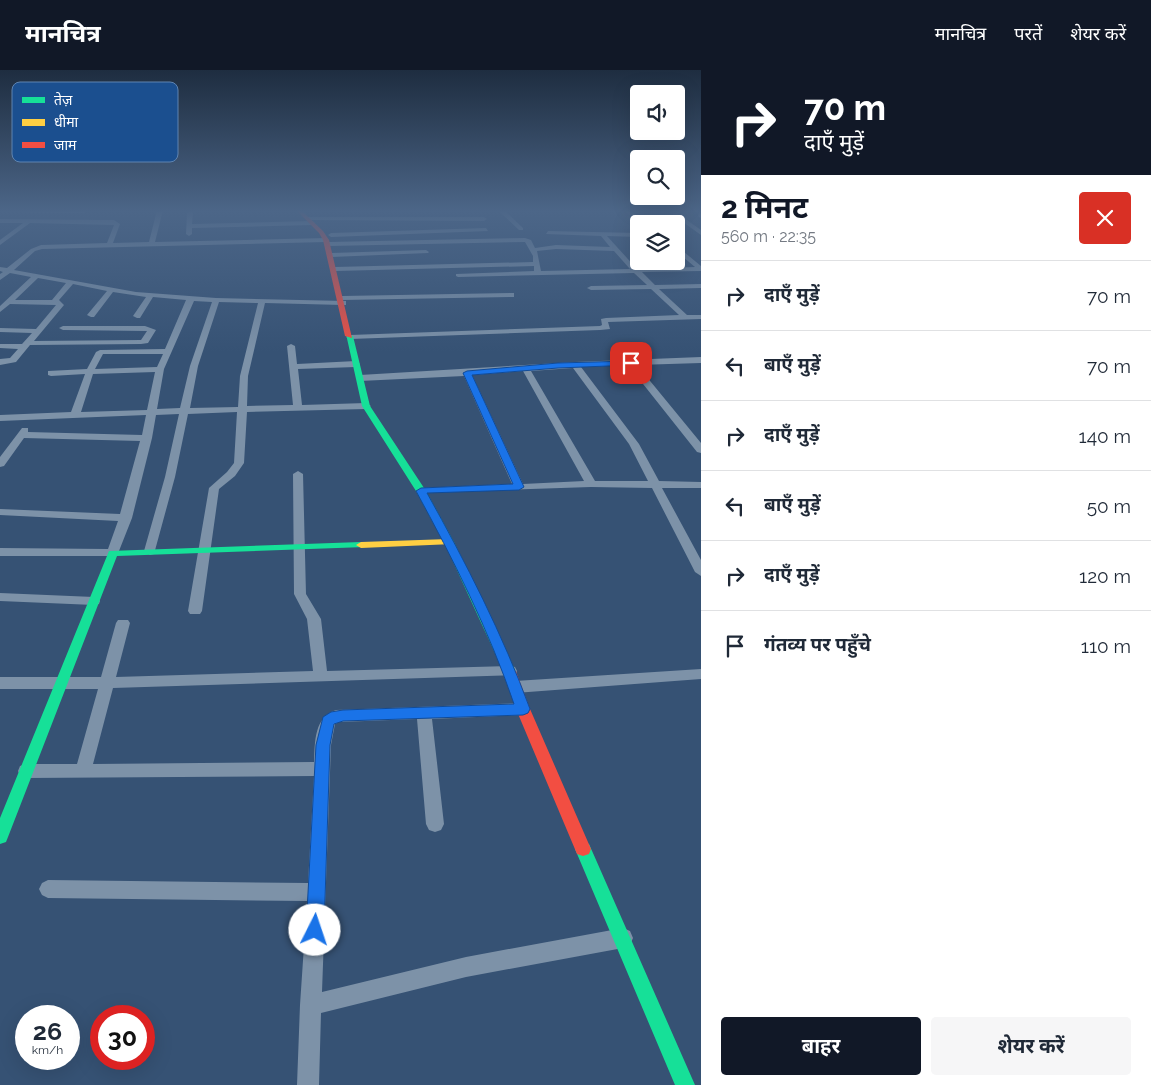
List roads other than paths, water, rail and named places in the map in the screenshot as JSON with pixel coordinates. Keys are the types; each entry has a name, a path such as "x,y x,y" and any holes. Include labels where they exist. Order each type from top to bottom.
{"street":[{"path":"0,278 26,257"},
{"path":"331,257 366,406 421,491 449,542 510,671 523,709 685,1085"},
{"path":"536,257 538,272"},
{"path":"687,257 701,269"},
{"path":"334,270 537,264"},
{"path":"0,269 111,290 216,300 342,300 511,295"},
{"path":"685,269 701,269"},
{"path":"458,275 635,270 685,317"},
{"path":"0,310 36,276"},
{"path":"0,362 13,360 60,305 56,299 71,282"},
{"path":"591,288 701,286"},
{"path":"91,315 111,290"},
{"path":"137,316 151,295"},
{"path":"0,837 114,553 126,518 147,438 160,369 191,298"},
{"path":"150,551 194,366 216,300"},
{"path":"195,611 214,488 231,474 239,463 244,376 262,300"},
{"path":"8,302 57,302"},
{"path":"350,337 600,328 607,327 604,320 701,317"},
{"path":"0,346 141,342 145,341 152,330 145,328 63,328"},
{"path":"0,330 38,331"},
{"path":"291,346 298,408"},
{"path":"75,416 90,371 102,351 167,351"},
{"path":"360,378 467,373 575,364 701,360"},
{"path":"631,363 701,450"},
{"path":"293,367 356,364"},
{"path":"575,364 634,444 701,572"},
{"path":"524,368 590,484"},
{"path":"51,373 160,369"},
{"path":"467,373 519,487"},
{"path":"0,418 185,410 366,406"},
{"path":"0,464 5,451 20,436 34,417"},
{"path":"20,436 147,438"},
{"path":"298,474 300,594 314,619 321,676"},
{"path":"421,491 590,484 701,485"},
{"path":"0,512 126,518"},
{"path":"0,552 114,553 449,542"},
{"path":"0,597 94,601"},
{"path":"83,771 123,622"},
{"path":"0,683 106,683 510,671"},
{"path":"515,687 701,674"},
{"path":"308,1085 310,1006 323,769 328,721 343,716 523,709"},
{"path":"424,713 435,824"},
{"path":"26,771 323,769"},
{"path":"48,889 317,892"},
{"path":"310,1006 466,966 623,938"}]}
